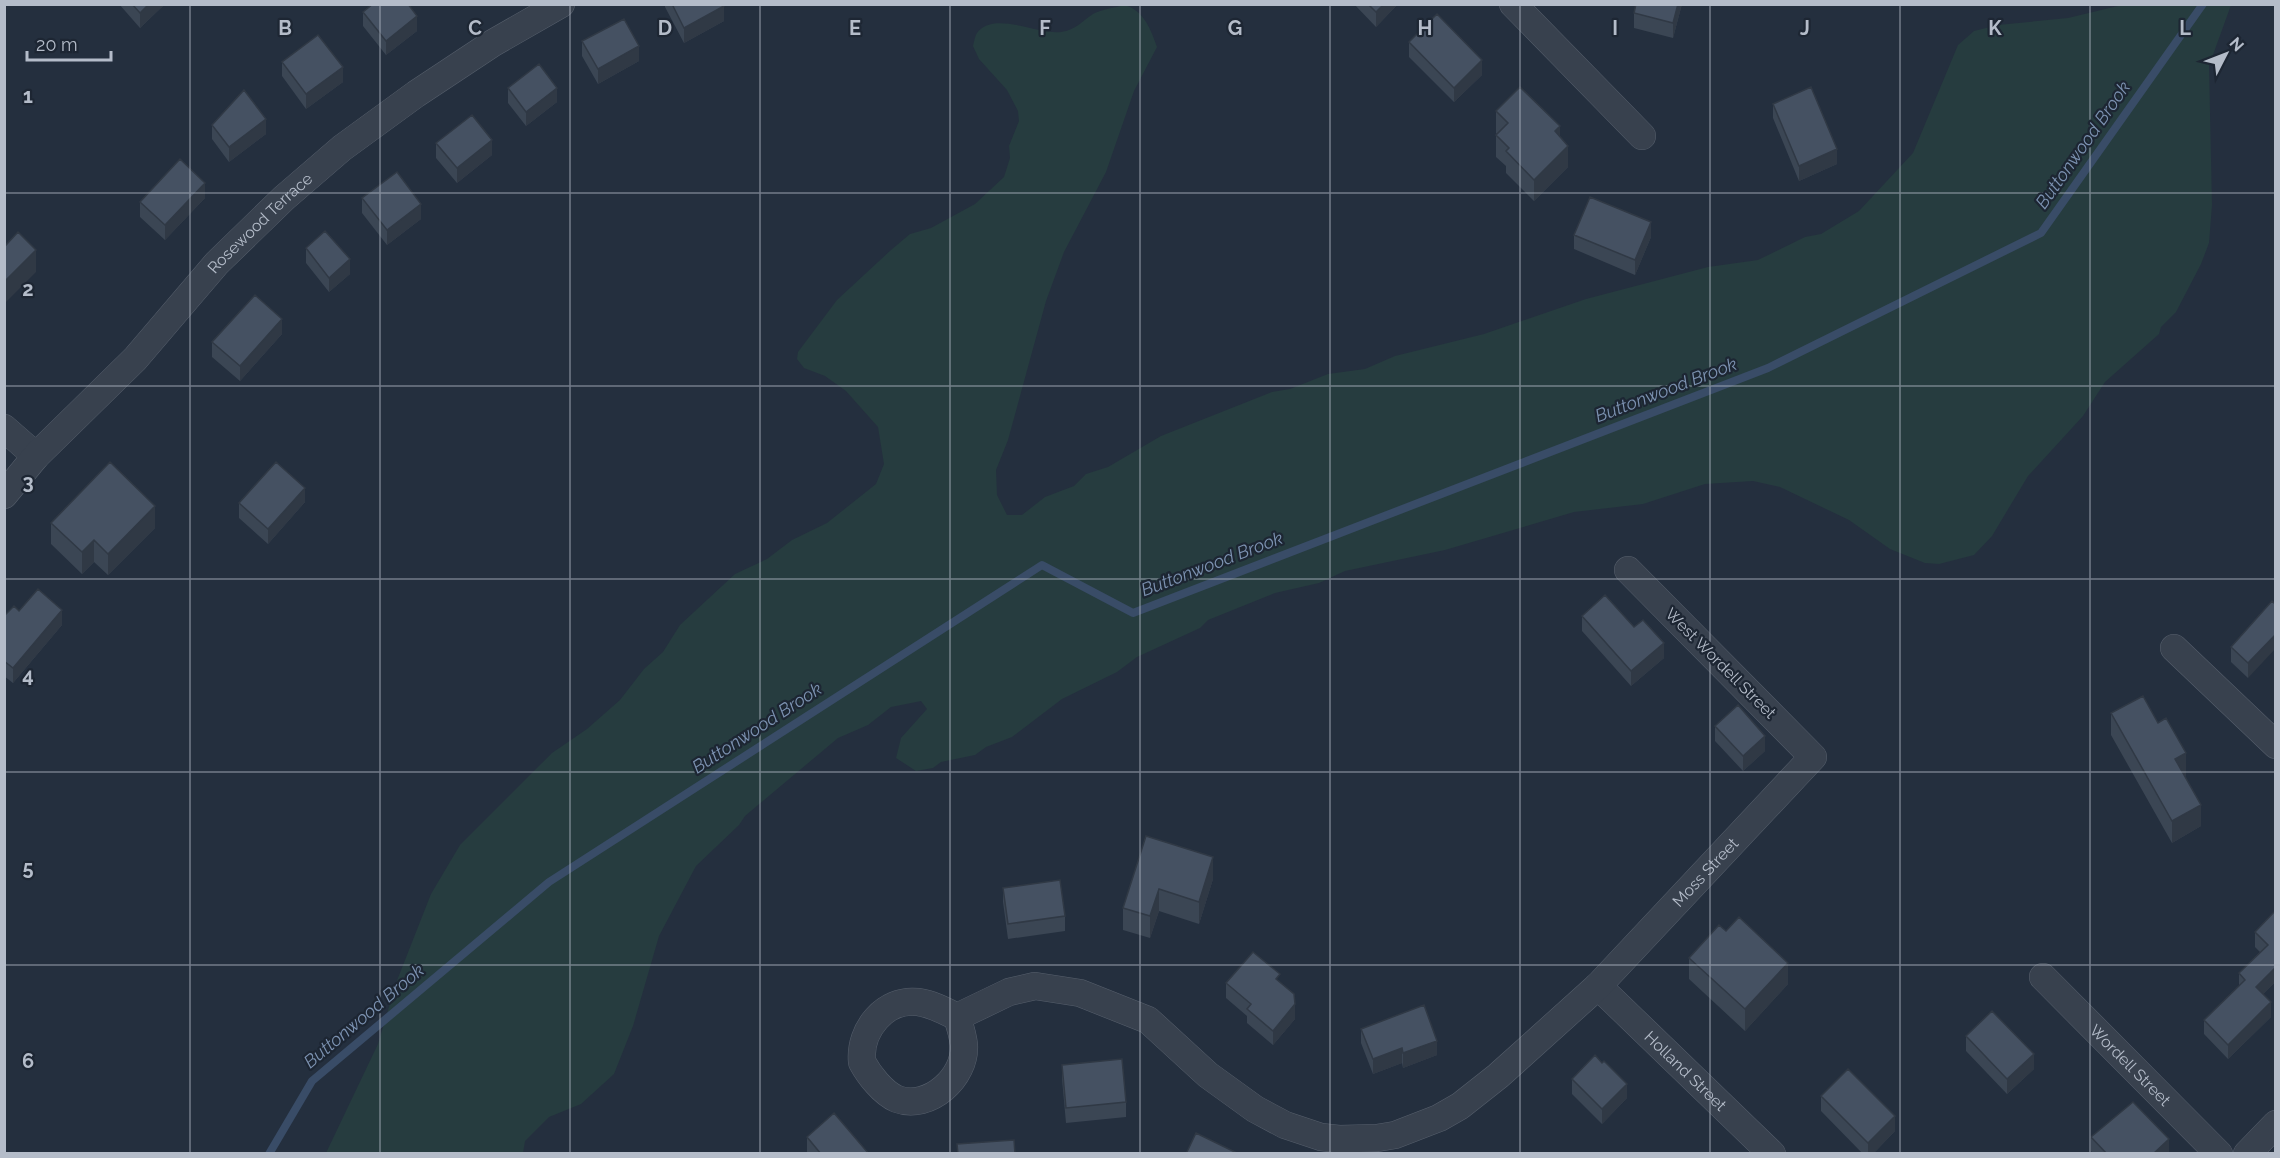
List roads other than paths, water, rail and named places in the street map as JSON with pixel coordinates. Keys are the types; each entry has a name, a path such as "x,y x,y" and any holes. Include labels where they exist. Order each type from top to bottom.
{"street":[{"name":"Rosewood Terrace","path":"4,495 36,456 135,359 217,263 284,198 342,148 416,94 561,4"},
{"path":"1515,5 1642,136"},
{"path":"4,428 36,456"},
{"name":"West Wordell Street","path":"1628,570 1813,757"},
{"path":"2174,648 2276,745"},
{"name":"Moss Street","path":"957,1017 1009,993 1035,986 1080,993 1148,1020 1208,1075 1270,1118 1321,1137 1358,1140 1395,1135 1417,1128 1460,1106 1498,1076 1598,986 1813,757"},
{"name":"Wordell Street","path":"2043,977 2219,1154"},
{"name":"Holland Street","path":"1598,986 1772,1154"},
{"path":"2247,1154 2276,1124"}],"waterway":[{"name":"Buttonwood Brook","path":"269,1154 312,1081 549,882 1042,565 1133,613 1768,368 2041,233 2203,4"}]}
